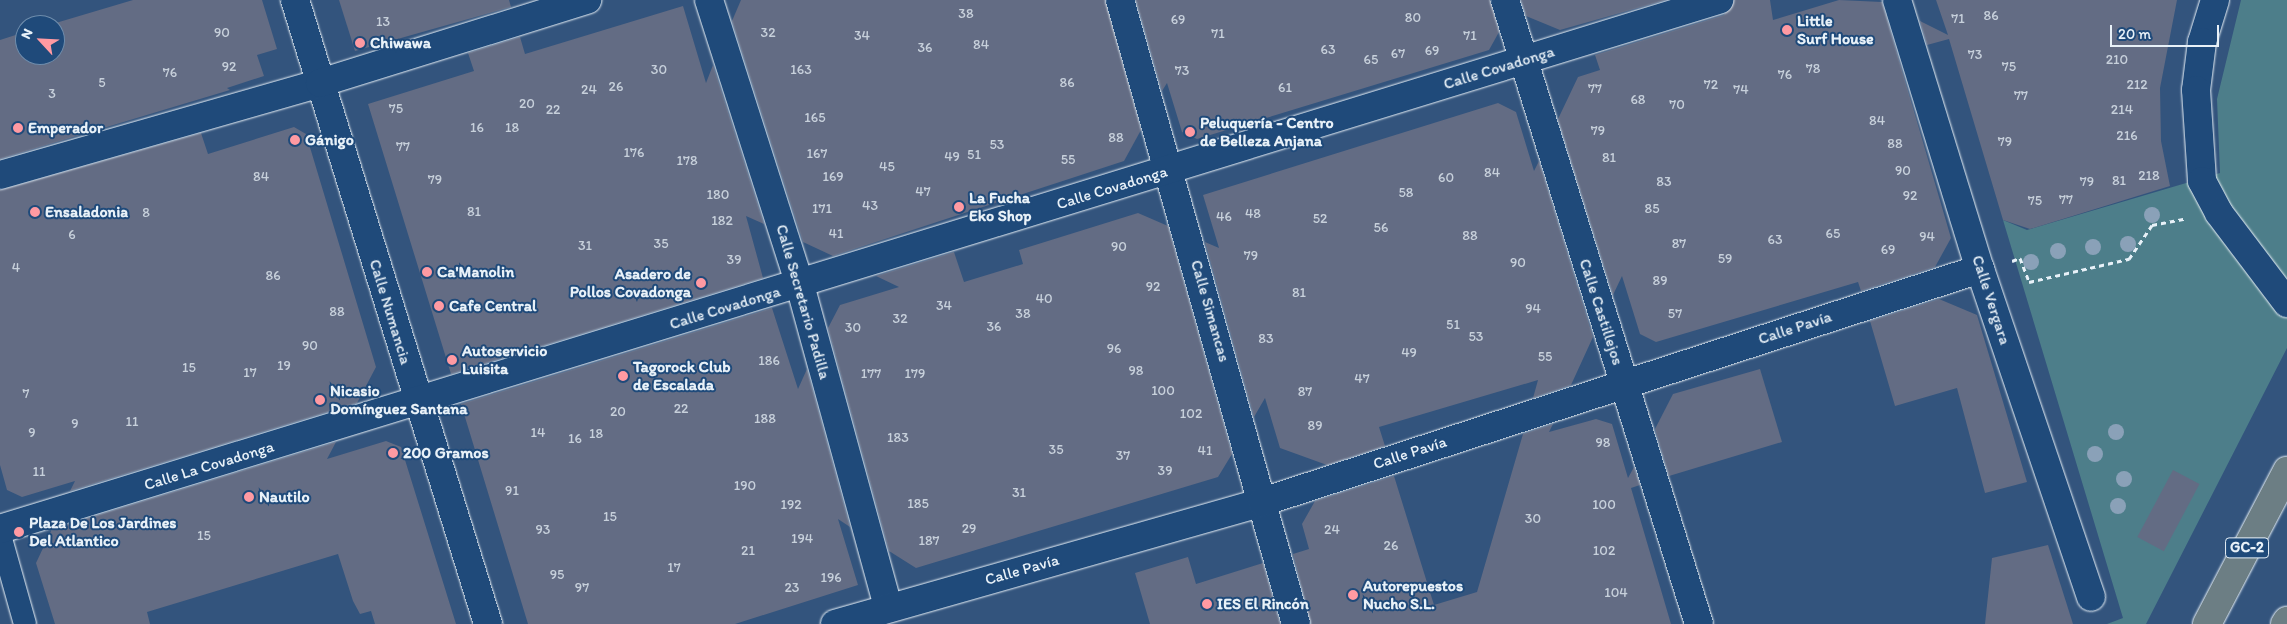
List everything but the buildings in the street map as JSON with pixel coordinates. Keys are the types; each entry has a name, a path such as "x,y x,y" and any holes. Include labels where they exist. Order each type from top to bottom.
{"highway":[{"name":"GC-2","path":"2207,624 2287,471"}],"street":[{"name":"Calle Numancia","path":"295,0 418,403 488,624"},
{"path":"0,174 320,83 587,0"},
{"name":"Calle Secretario Padilla","path":"709,0 800,285 888,607"},
{"name":"Calle Simancas","path":"1120,0 1170,170 1296,624"},
{"name":"Calle Castillejos","path":"1505,0 1522,61 1699,624"},
{"name":"Calle Covadonga","path":"418,403 1719,0"},
{"name":"Calle Vergara","path":"1897,0 1980,269 2091,598"},
{"path":"2215,0 2202,42 2196,138 2202,181 2220,213 2287,303"},
{"name":"Calle Pavía","path":"835,624 888,607 1262,502 1980,269"},
{"name":"Calle La Covadonga","path":"0,529 418,403"},
{"path":"0,535 25,624"}],"path":[{"path":"1980,269 2020,258 2029,282 2065,274 2129,259 2152,225 2220,213"}],"green space":[{"path":"2241,0 2287,0 2287,348 2146,624 2107,624 2123,618 2003,220 2027,230 2220,173 2217,99"}],"place":[{"name":"Little Surf House","path":"1787,30"},
{"name":"Chiwawa","path":"360,43"},
{"name":"Emperador","path":"18,128"},
{"name":"Peluquería - Centro de Belleza Anjana","path":"1190,132"},
{"name":"Gánigo","path":"295,140"},
{"name":"La Fucha Eko Shop","path":"959,207"},
{"name":"Ensaladonia","path":"35,212"},
{"name":"Ca'Manolin","path":"427,272"},
{"name":"Asadero de Pollos Covadonga","path":"701,283"},
{"name":"Cafe Central","path":"439,306"},
{"name":"Autoservicio Luisita","path":"452,360"},
{"name":"Tagorock Club de Escalada","path":"623,376"},
{"name":"Nicasio Domínguez Santana","path":"320,400"},
{"name":"200 Gramos","path":"393,453"},
{"name":"Nautilo","path":"249,497"},
{"name":"Plaza De Los Jardines Del Atlantico","path":"19,532"},
{"name":"Autorepuestos Nucho S.L.","path":"1353,595"},
{"name":"IES El Rincón","path":"1207,604"}]}
